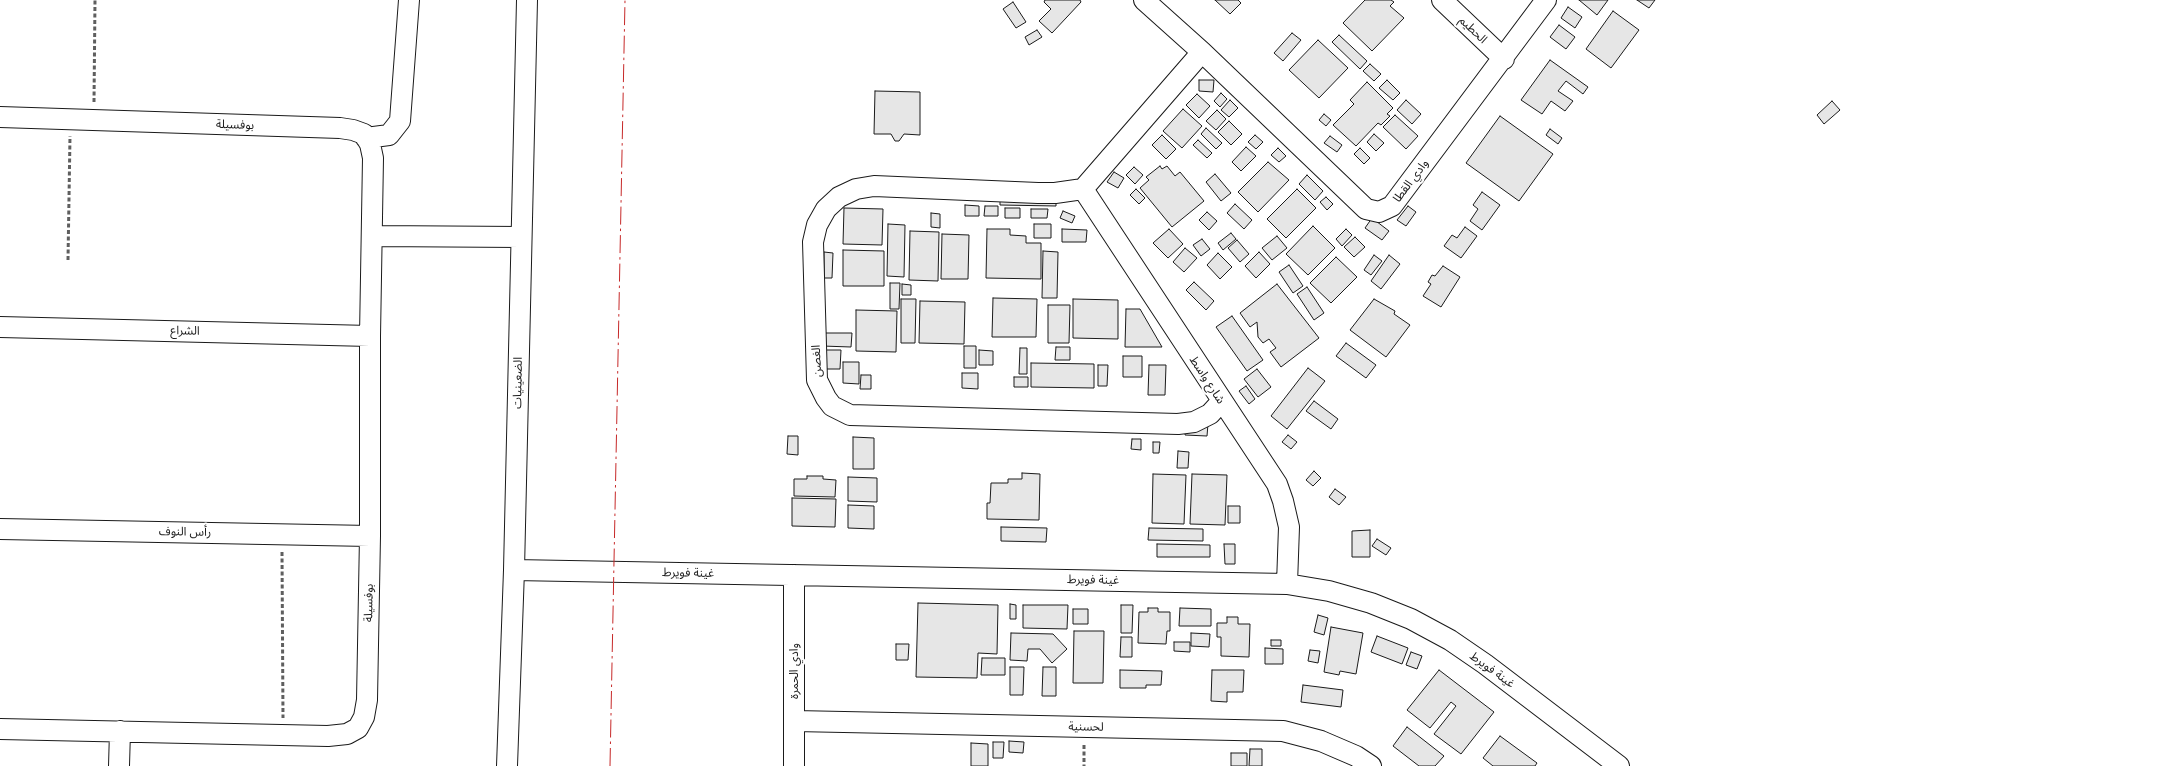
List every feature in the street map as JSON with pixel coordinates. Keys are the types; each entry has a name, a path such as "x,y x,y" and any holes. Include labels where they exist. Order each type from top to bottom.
{"street":[{"path":"366,138 389,135 400,122 409,0"},
{"name":"الضعينيات","path":"508,766 526,0"},
{"name":"وادي القطا","path":"1144,0 1202,52 1366,209 1379,212 1392,206 1504,59 1546,0"},
{"name":"الحطيم","path":"1442,0 1504,59"},
{"path":"1082,189 1202,52"},
{"name":"بوفسيلة","path":"0,117 340,128 364,134 370,144 373,158 367,700 364,717 358,728 347,734 328,736 0,729"},
{"name":"الغصن","path":"1082,189 1055,193 1038,193 874,186 856,189 839,197 826,209 817,225 813,242 817,380 826,398 837,409 850,415 1178,424 1194,422 1210,414 1222,402"},
{"name":"شارع واسط","path":"1082,189 1277,484 1289,526 1287,584"},
{"path":"373,236 521,237"},
{"name":"الشراع","path":"0,327 370,336"},
{"name":"رأس النوف","path":"0,529 370,536"},
{"name":"غينة فويرط","path":"514,570 1287,584 1329,591 1371,603 1412,619 1450,640 1485,664 1619,766"},
{"name":"وادي الحمرة","path":"794,575 794,766"},
{"name":"لحسنية","path":"795,721 1283,732 1321,741 1356,756 1370,766"},
{"path":"119,766 120,731"}],"path":[{"path":"94,120 95,0"},
{"path":"68,260 70,119"},
{"path":"282,534 283,735"}],"building":[{"path":"1045,0 1080,0 1081,2 1052,33 1039,21 1051,9 1044,2"},
{"path":"1215,0 1238,0 1241,3 1230,14"},
{"path":"1365,0 1391,0 1394,2 1390,6 1404,18 1372,51 1343,23"},
{"path":"1579,0 1608,0 1597,15"},
{"path":"1637,0 1655,0 1649,8"},
{"path":"1013,2 1026,22 1016,28 1003,9"},
{"path":"1568,7 1582,17 1575,28 1561,18"},
{"path":"1613,11 1639,30 1611,68 1586,49"},
{"path":"1559,25 1575,37 1566,49 1550,37"},
{"path":"1037,30 1042,37 1029,45 1025,37"},
{"path":"1292,33 1301,40 1283,61 1274,53"},
{"path":"1339,35 1367,61 1360,69 1332,42"},
{"path":"1318,40 1348,68 1319,98 1289,70"},
{"path":"1550,60 1588,87 1583,94 1566,81 1558,91 1573,101 1565,111 1551,101 1542,114 1521,100"},
{"path":"1370,64 1381,74 1374,81 1363,71"},
{"path":"1199,80 1214,80 1213,92 1199,91"},
{"path":"1387,80 1400,93 1393,100 1379,88"},
{"path":"1367,82 1393,108 1387,114 1390,116 1381,125 1378,123 1356,146 1333,125 1354,104 1350,100"},
{"path":"875,91 920,92 920,135 904,134 899,141 895,141 891,134 874,134"},
{"path":"1221,93 1227,99 1220,107 1214,101"},
{"path":"1197,94 1210,106 1199,118 1186,105"},
{"path":"1230,100 1238,108 1229,117 1221,110"},
{"path":"1406,100 1421,114 1412,124 1397,110"},
{"path":"1832,101 1840,110 1824,124 1817,115"},
{"path":"1183,109 1202,126 1182,148 1163,131"},
{"path":"1217,110 1226,119 1216,130 1206,121"},
{"path":"1324,114 1331,120 1326,126 1319,120"},
{"path":"1395,115 1418,136 1406,149 1383,127"},
{"path":"1500,116 1553,154 1519,201 1466,163"},
{"path":"1229,121 1242,134 1231,145 1218,132"},
{"path":"1206,128 1222,143 1216,149 1201,134"},
{"path":"1550,129 1562,138 1558,144 1546,135"},
{"path":"1374,134 1384,143 1376,151 1367,142"},
{"path":"1162,135 1176,149 1166,159 1152,145"},
{"path":"1255,135 1263,142 1256,149 1248,142"},
{"path":"1330,136 1342,145 1337,152 1324,143"},
{"path":"1198,140 1212,153 1207,158 1193,145"},
{"path":"1246,147 1256,156 1241,171 1232,162"},
{"path":"1278,148 1286,156 1279,162 1271,155"},
{"path":"1360,148 1370,158 1364,164 1354,154"},
{"path":"1268,162 1289,180 1258,212 1238,192"},
{"path":"1160,166 1162,169 1167,166 1175,176 1180,172 1204,201 1172,227 1140,188 1149,180 1146,177"},
{"path":"1134,167 1143,175 1135,184 1126,175"},
{"path":"1114,172 1124,178 1118,188 1107,182"},
{"path":"1215,174 1231,193 1221,201 1206,182"},
{"path":"1307,175 1323,191 1315,200 1299,184"},
{"path":"1136,189 1145,198 1139,204 1130,195"},
{"path":"1297,189 1316,208 1286,238 1267,219"},
{"path":"1482,192 1500,205 1482,230 1470,221 1478,209 1473,205"},
{"path":"1000,193 1056,194 1056,206 1000,205"},
{"path":"1326,197 1333,204 1327,210 1320,202"},
{"path":"1235,204 1252,220 1244,229 1227,213"},
{"path":"965,205 979,206 979,216 965,216"},
{"path":"985,206 998,206 998,216 984,216"},
{"path":"1408,206 1416,212 1406,226 1397,220"},
{"path":"844,208 883,209 882,245 843,244"},
{"path":"1005,208 1020,208 1020,218 1005,218"},
{"path":"1031,209 1048,209 1047,218 1031,218"},
{"path":"1063,211 1075,216 1072,223 1060,218"},
{"path":"1207,212 1217,221 1209,230 1199,220"},
{"path":"931,213 940,214 940,228 931,227"},
{"path":"1372,218 1389,231 1382,240 1365,228"},
{"path":"888,224 905,225 904,277 887,276"},
{"path":"1034,224 1051,224 1051,238 1034,238"},
{"path":"1313,226 1335,248 1308,275 1286,254"},
{"path":"1465,227 1477,236 1461,258 1444,246 1452,235 1457,238"},
{"path":"987,229 1010,229 1010,235 1026,236 1026,243 1041,243 1041,279 986,278"},
{"path":"1062,229 1087,230 1086,242 1062,242"},
{"path":"1169,229 1183,244 1168,258 1153,243"},
{"path":"1346,229 1352,235 1342,246 1336,239"},
{"path":"910,231 939,232 938,281 909,280"},
{"path":"1231,233 1236,239 1223,250 1218,243"},
{"path":"942,234 969,235 968,279 941,279"},
{"path":"1277,236 1287,248 1272,260 1262,248"},
{"path":"1355,237 1365,247 1354,257 1344,247"},
{"path":"1202,239 1210,249 1201,256 1193,245"},
{"path":"1237,240 1249,254 1240,262 1228,248"},
{"path":"1185,248 1197,258 1184,272 1173,262"},
{"path":"843,250 884,251 884,286 843,286"},
{"path":"1043,251 1058,252 1057,298 1042,298"},
{"path":"824,252 833,253 832,278 824,278"},
{"path":"1259,252 1270,264 1256,278 1245,266"},
{"path":"1218,253 1232,267 1220,279 1207,265"},
{"path":"1374,255 1382,261 1371,275 1364,270"},
{"path":"1389,255 1400,264 1381,289 1371,281"},
{"path":"1336,257 1357,277 1331,303 1310,283"},
{"path":"1289,265 1303,286 1293,293 1279,272"},
{"path":"1443,266 1460,277 1441,307 1423,296 1431,284 1428,282 1432,275 1435,276"},
{"path":"1194,282 1214,301 1206,310 1186,290"},
{"path":"890,283 900,283 899,309 890,309"},
{"path":"902,284 911,285 911,295 902,295"},
{"path":"1277,284 1319,338 1281,367 1270,352 1276,348 1269,339 1263,343 1258,337 1257,322 1250,327 1240,313"},
{"path":"1307,287 1324,313 1314,320 1297,294"},
{"path":"993,298 1037,299 1036,337 992,337"},
{"path":"901,299 916,299 915,343 901,343"},
{"path":"1073,299 1118,300 1118,339 1073,338"},
{"path":"1374,299 1395,311 1394,314 1410,325 1386,357 1350,330"},
{"path":"920,301 965,302 964,344 919,343"},
{"path":"1048,305 1070,305 1069,343 1048,343"},
{"path":"1126,309 1140,309 1162,347 1125,347"},
{"path":"856,310 897,311 896,352 856,351"},
{"path":"1232,316 1263,360 1247,371 1216,327"},
{"path":"822,333 852,333 851,347 822,346"},
{"path":"1346,343 1376,365 1366,378 1336,356"},
{"path":"964,346 976,346 976,368 964,368"},
{"path":"1056,347 1070,347 1070,360 1055,360"},
{"path":"1020,348 1027,348 1027,374 1019,374"},
{"path":"820,350 841,350 840,369 819,369"},
{"path":"979,350 993,351 993,365 979,365"},
{"path":"1123,356 1142,356 1142,377 1123,377"},
{"path":"843,362 859,362 859,384 843,383"},
{"path":"1031,363 1094,364 1094,388 1031,387"},
{"path":"1098,365 1108,365 1107,386 1098,386"},
{"path":"1149,365 1166,365 1165,395 1148,395"},
{"path":"1308,368 1325,381 1287,429 1271,416"},
{"path":"1257,369 1271,387 1258,397 1244,379"},
{"path":"962,373 978,373 978,389 962,388"},
{"path":"861,375 871,375 871,389 860,389"},
{"path":"1014,377 1028,377 1028,387 1014,387"},
{"path":"1246,386 1255,399 1249,404 1239,391"},
{"path":"1314,401 1338,419 1331,429 1306,411"},
{"path":"1186,423 1208,424 1207,436 1185,435"},
{"path":"1288,435 1297,442 1291,449 1282,442"},
{"path":"788,436 798,436 798,455 787,454"},
{"path":"853,437 874,438 874,469 853,469"},
{"path":"1132,439 1141,439 1141,450 1131,449"},
{"path":"1153,442 1160,442 1159,453 1153,453"},
{"path":"1178,451 1189,452 1188,468 1177,468"},
{"path":"1314,471 1321,478 1313,486 1306,480"},
{"path":"1022,473 1040,474 1039,520 987,519 987,503 990,503 991,483 1008,483 1008,479 1022,479"},
{"path":"1153,474 1186,475 1184,524 1152,523"},
{"path":"1192,474 1227,475 1225,525 1190,524"},
{"path":"807,476 823,476 823,479 836,480 835,497 794,496 794,479 807,479"},
{"path":"848,477 877,478 877,502 848,501"},
{"path":"1335,489 1346,497 1339,505 1329,497"},
{"path":"792,498 836,499 835,527 792,526"},
{"path":"848,505 874,506 874,529 848,528"},
{"path":"1228,506 1240,506 1240,523 1228,523"},
{"path":"1001,527 1047,528 1046,542 1001,541"},
{"path":"1149,528 1203,529 1203,541 1148,540"},
{"path":"1370,530 1370,557 1352,557 1352,531"},
{"path":"1377,539 1391,548 1386,555 1372,546"},
{"path":"1157,544 1210,545 1210,557 1157,557"},
{"path":"1224,544 1235,544 1235,564 1225,564"},
{"path":"918,603 998,605 997,654 978,653 977,678 916,677"},
{"path":"1010,604 1016,605 1016,619 1010,619"},
{"path":"1023,605 1068,605 1067,629 1023,628"},
{"path":"1121,605 1133,605 1132,633 1121,633"},
{"path":"1148,608 1158,608 1158,612 1170,612 1170,631 1167,631 1166,644 1138,643 1139,612 1148,612"},
{"path":"1180,608 1211,609 1211,626 1179,626"},
{"path":"1073,609 1088,609 1088,624 1073,624"},
{"path":"1318,615 1328,618 1324,635 1314,632"},
{"path":"1227,617 1238,617 1238,624 1250,624 1249,657 1221,656 1221,637 1217,637 1217,623 1227,623"},
{"path":"1331,627 1363,633 1356,674 1340,671 1339,675 1324,672"},
{"path":"1074,631 1104,631 1103,683 1073,683"},
{"path":"1011,633 1053,634 1067,649 1052,663 1040,649 1028,649 1027,661 1010,660"},
{"path":"1191,633 1210,634 1209,647 1191,646"},
{"path":"1377,636 1408,648 1402,664 1371,652"},
{"path":"1121,637 1132,637 1132,657 1120,657"},
{"path":"1271,640 1281,640 1281,646 1271,646"},
{"path":"1174,642 1190,642 1190,652 1174,651"},
{"path":"896,644 909,644 908,660 896,660"},
{"path":"1265,648 1283,649 1283,664 1265,664"},
{"path":"1310,650 1320,651 1318,663 1308,661"},
{"path":"1411,652 1422,656 1417,669 1406,665"},
{"path":"982,658 1005,658 1005,675 981,675"},
{"path":"1010,667 1024,667 1023,695 1010,695"},
{"path":"1043,667 1056,667 1056,696 1042,696"},
{"path":"1120,670 1162,671 1161,685 1146,685 1146,688 1120,688"},
{"path":"1212,670 1244,670 1243,692 1227,692 1227,702 1211,701"},
{"path":"1439,670 1494,712 1461,754 1434,734 1456,706 1451,702 1430,728 1407,710"},
{"path":"1303,685 1343,690 1341,707 1301,702"},
{"path":"1407,727 1444,756 1435,766 1419,766 1393,746"},
{"path":"1500,736 1537,763 1535,766 1493,766 1483,758"},
{"path":"1009,741 1024,742 1023,753 1009,752"},
{"path":"993,742 1004,742 1003,758 993,758"},
{"path":"971,743 988,744 988,766 971,766"},
{"path":"1250,749 1262,749 1262,766 1249,766"},
{"path":"1231,753 1247,753 1247,766 1231,766"}],"power":[{"path":"610,766 625,0"}]}
